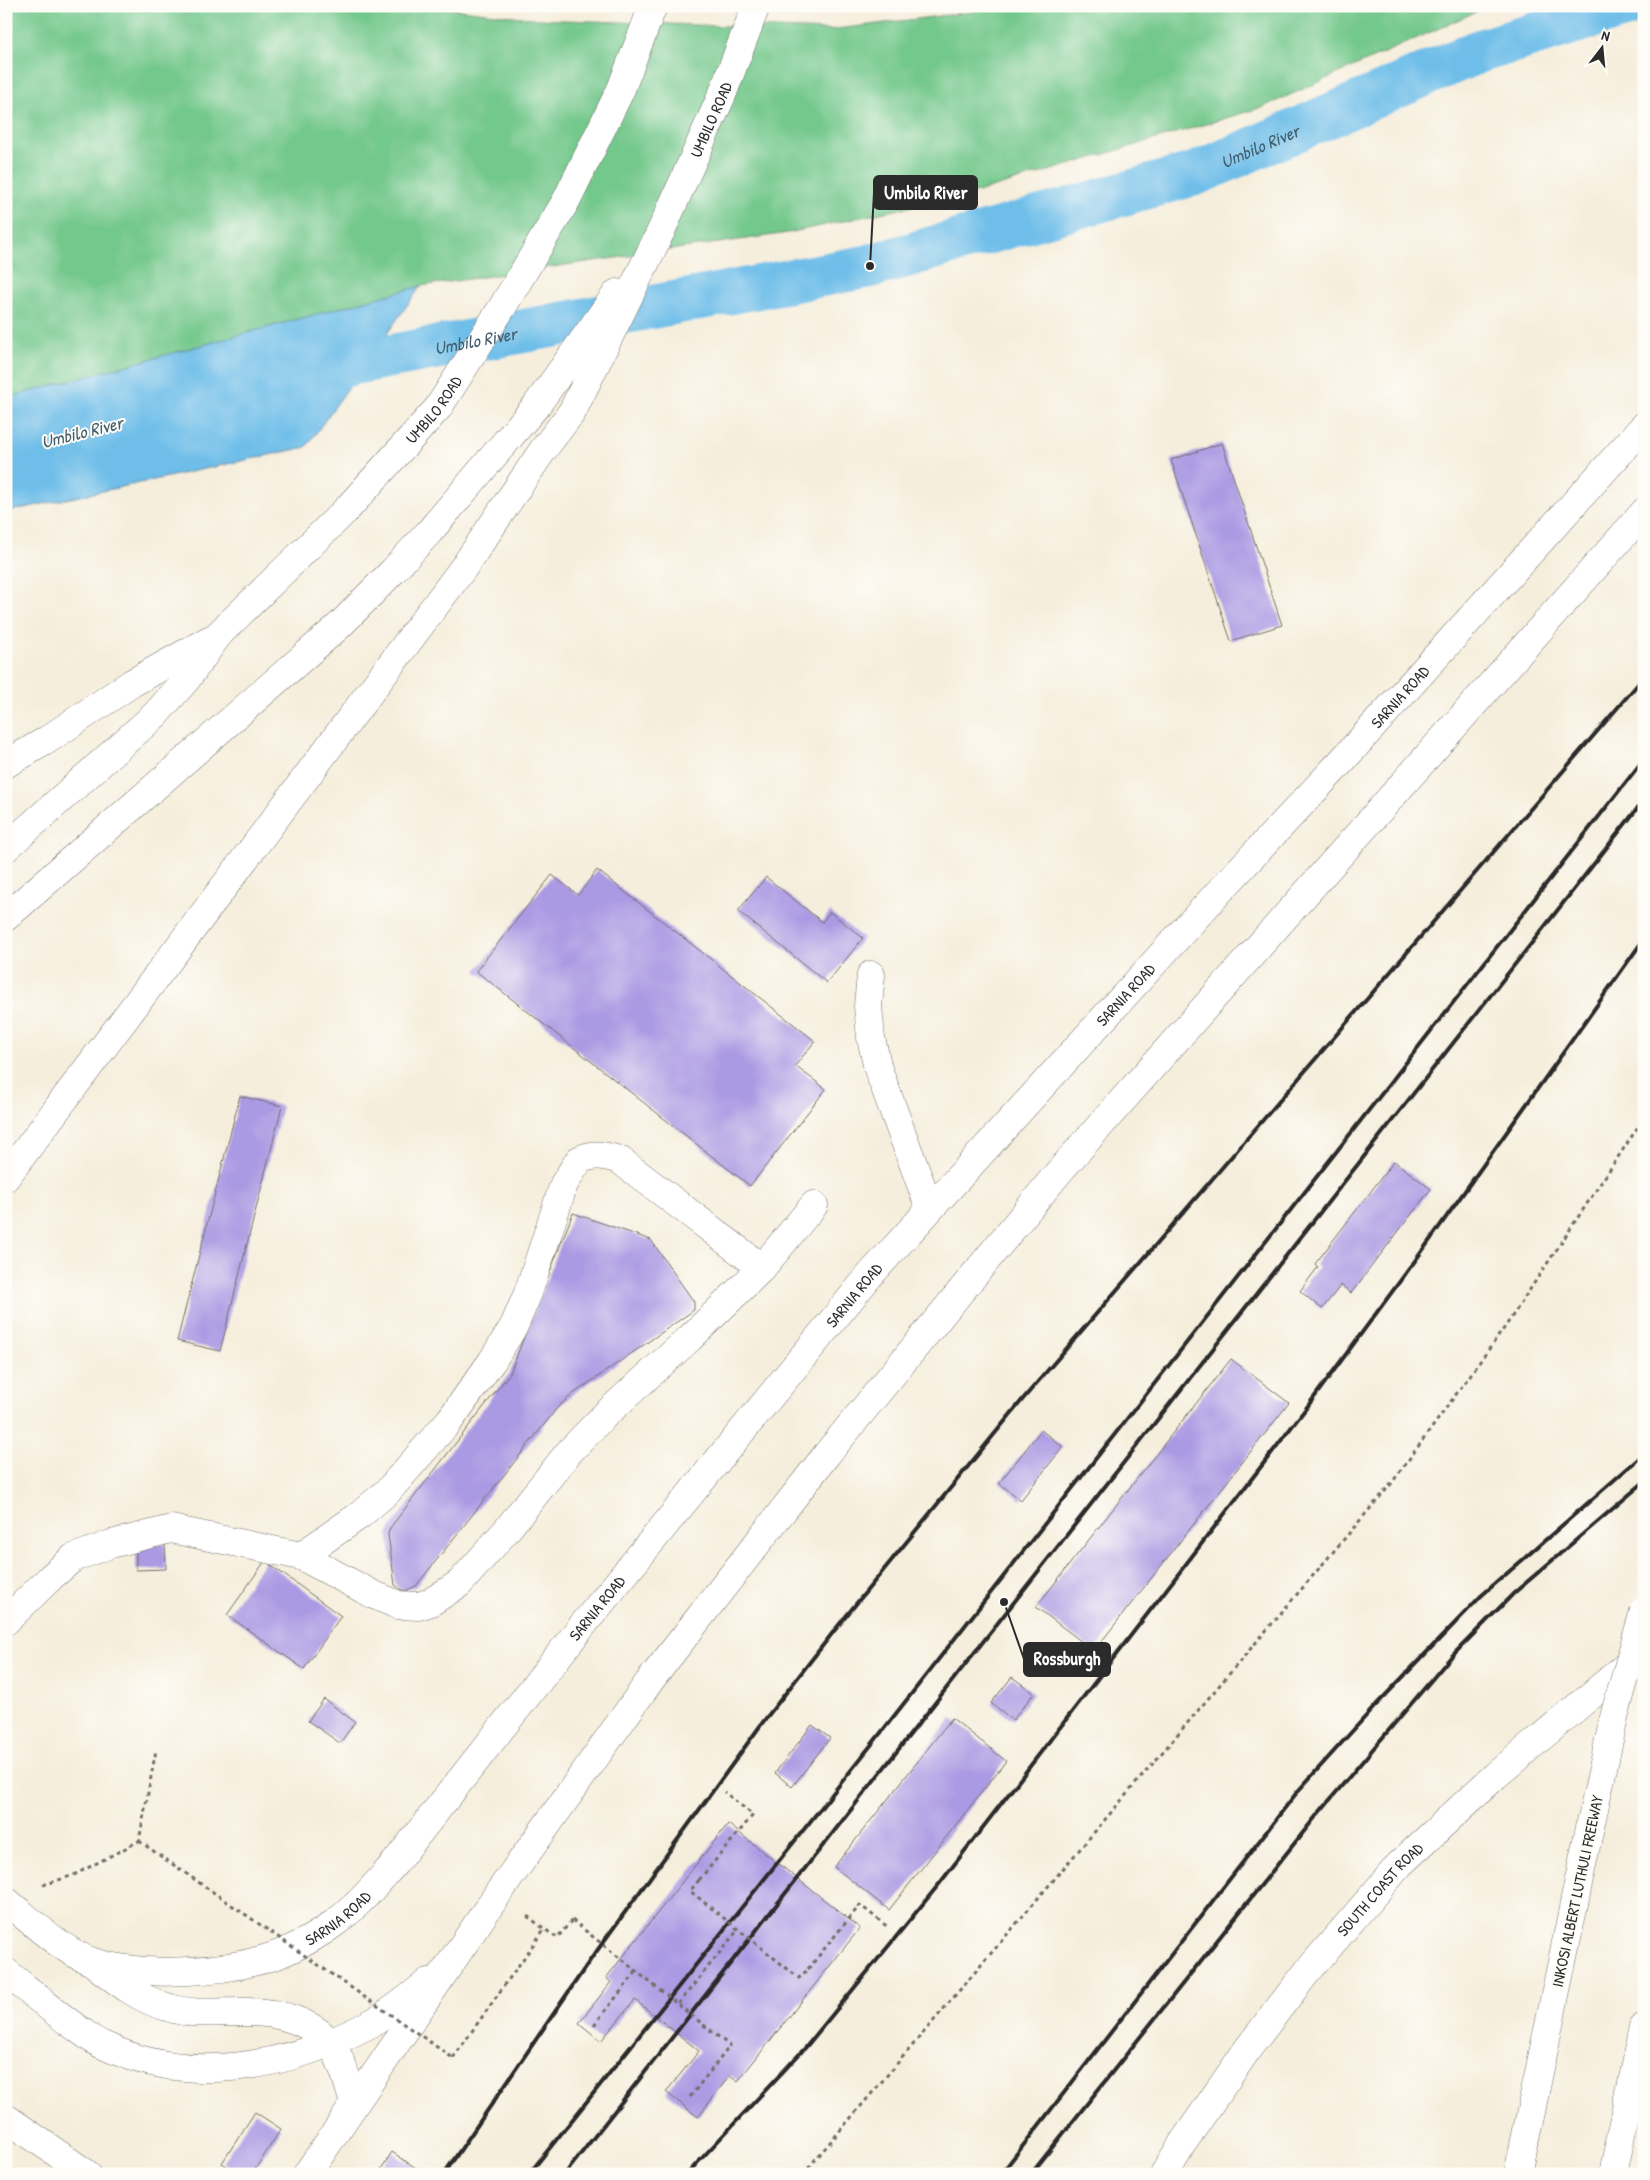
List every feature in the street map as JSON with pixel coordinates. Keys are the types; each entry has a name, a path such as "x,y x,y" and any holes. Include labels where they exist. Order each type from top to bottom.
{"main road":[{"name":"UMBILO ROAD","path":"219,634 347,509 438,408 503,306 566,200 621,88 653,6"},
{"name":"UMBILO ROAD","path":"661,231 722,95 756,6"},
{"path":"6,917 340,625 430,531 536,406 661,231"},
{"path":"6,1177 464,567 543,450 572,412 647,264 661,231"},
{"name":"SARNIA ROAD","path":"6,1901 67,1949 92,1962 142,1972 175,1971 239,1964 267,1957 310,1939 337,1921 369,1892 395,1863 582,1626 870,1275 1216,894 1347,756 1644,426"},
{"path":"307,2174 450,1964 649,1682 827,1454 1020,1218 1123,1098 1644,512"},
{"path":"6,764 47,740 132,683 219,634"},
{"path":"6,848 155,715 186,680 219,634"},
{"path":"872,975 868,1006 878,1069 930,1210"},
{"path":"301,1556 360,1515 388,1490 450,1420 492,1361 514,1326 528,1293 564,1184 573,1166 579,1160 594,1155 610,1157 620,1162 762,1268"},
{"path":"6,1622 73,1558 111,1544 171,1529 301,1556 374,1596 398,1605 419,1606 446,1594 460,1583 505,1532 569,1452 607,1413 690,1338 762,1268 814,1205"},
{"name":"INKOSI ALBERT LUTHULI FREEWAY","path":"1518,2174 1615,1713 1644,1611"},
{"name":"SOUTH COAST ROAD","path":"1164,2174 1182,2144 1249,2047 1307,1972 1400,1864 1495,1776 1644,1651"},
{"path":"92,1962 133,1993 170,2008 205,2014 251,2012 281,2015 308,2026 330,2043 343,2070 354,2103"},
{"path":"6,1972 62,2018 101,2045 140,2060 177,2068 212,2069 255,2064 289,2057 330,2043 367,2026 407,1999 450,1964"},
{"path":"1613,2174 1644,2027"},
{"path":"6,2118 87,2174"}],"path":[{"path":"803,2174 1391,1484 1505,1327 1644,1118"},
{"path":"140,1840 156,1750"},
{"path":"724,1792 753,1815 690,1891 799,1978 860,1905 889,1928"},
{"path":"40,1886 74,1875 140,1840"},
{"path":"140,1840 454,2058 545,1928"},
{"path":"558,1938 572,1920 730,2046 690,2097"},
{"path":"678,2004 738,1930"},
{"path":"594,2025 638,1971"}],"green space":[{"path":"6,6 426,6 539,19 829,30 971,12 984,6 1489,6 1263,107 978,192 788,233 421,286 6,398"}],"water":[{"path":"421,286 306,447 6,512 6,398"}],"building":[{"path":"1222,443 1282,625 1231,641 1171,460"},
{"path":"597,870 815,1041 795,1066 826,1089 750,1186 476,971 552,875 578,895"},
{"path":"766,877 822,922 830,912 863,938 827,983 738,911"},
{"path":"240,1096 282,1106 220,1351 177,1341"},
{"path":"1394,1161 1431,1189 1351,1293 1341,1285 1322,1309 1300,1291 1318,1267 1315,1264"},
{"path":"573,1213 651,1240 694,1302 694,1310 573,1394 558,1407 416,1586 405,1591 400,1589 395,1585 388,1534 390,1528 510,1373"},
{"path":"1231,1359 1289,1403 1094,1651 1036,1607"},
{"path":"1041,1430 1063,1447 1021,1500 999,1483"},
{"path":"136,1544 165,1544 166,1569 136,1570"},
{"path":"265,1561 341,1616 304,1669 227,1615"},
{"path":"1012,1677 1034,1693 1013,1720 991,1703"},
{"path":"324,1699 355,1722 340,1743 308,1721"},
{"path":"952,1718 1006,1761 889,1910 834,1867"},
{"path":"812,1725 830,1738 792,1787 775,1773"},
{"path":"728,1824 860,1928 738,2081 730,2075 698,2117 666,2092 699,2051 635,2000 601,2041 579,2023 611,1982 606,1978"},
{"path":"255,2112 281,2129 252,2174 238,2174 222,2163"},
{"path":"392,2152 425,2174 378,2174"}],"waterway":[{"name":"Umbilo River","path":"308,375 354,363 870,266 1197,173 1477,52 1627,6"}],"railway":[{"path":"444,2174 591,1959 763,1722 838,1626 1023,1399 1644,677"},
{"path":"529,2174 876,1739 1644,759"},
{"path":"565,2174 1644,800"},
{"path":"687,2174 806,2047 940,1883 1307,1407 1420,1254 1644,939"},
{"path":"1001,2174 1298,1791 1376,1705 1481,1596 1644,1454"},
{"path":"1031,2174 1317,1815 1450,1658 1514,1593 1644,1482"}],"place":[{"name":"Umbilo River","path":"870,266"},
{"name":"Rossburgh","path":"1004,1602"}]}
